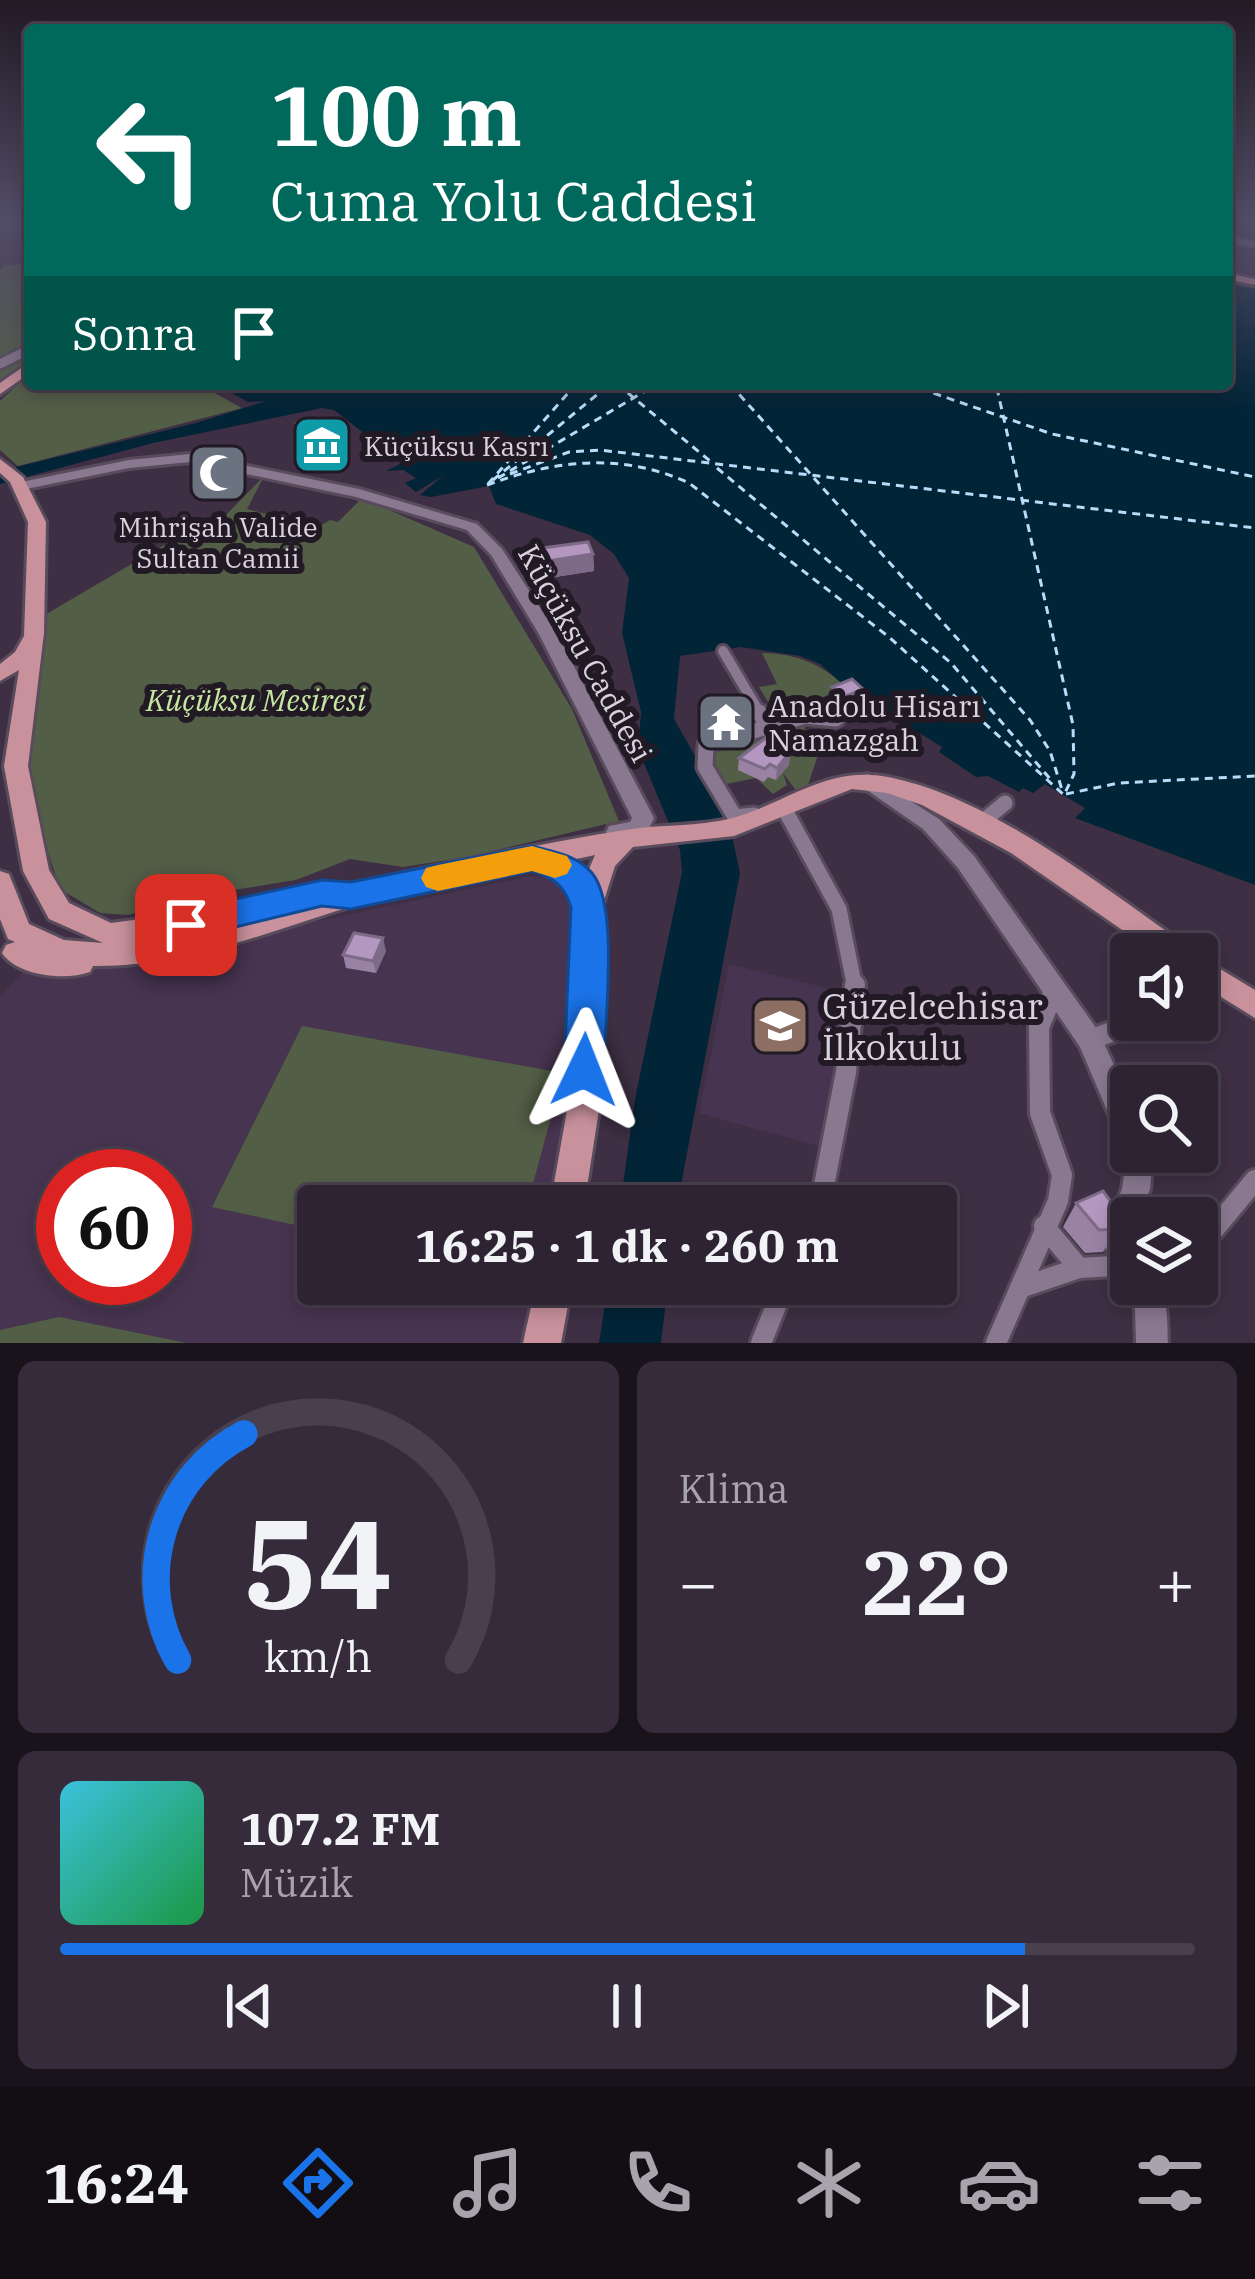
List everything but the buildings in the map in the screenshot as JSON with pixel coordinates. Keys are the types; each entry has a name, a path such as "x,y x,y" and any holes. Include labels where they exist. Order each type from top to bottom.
{"main road":[{"path":"0,390 24,371"},
{"path":"11,481 34,513 34,634 8,766 36,871 59,911 108,945"},
{"path":"0,674 23,655 34,634"},
{"path":"0,881 12,951 33,961 87,964 108,945 317,910 351,896 626,839 734,827 850,781 868,781 895,786 981,823 1146,933"},
{"path":"570,1185 583,1110 589,907 604,862 626,839"},
{"path":"532,859 562,867 580,882 589,907"},
{"path":"1218,981 1255,1005"},
{"path":"542,1343 550,1305"}],"street":[{"name":"Küçüksu Caddesi","path":"11,481 169,458 211,460 472,526 497,552 548,634 643,818 638,829 599,836 568,851"},
{"path":"723,651 767,727"},
{"path":"824,1185 846,1072 855,985 839,909 799,829 775,814 736,817 705,767 706,745 805,716 836,719"},
{"path":"868,781 931,824 952,845 1090,1040 1110,1084"},
{"path":"981,823 1005,803"},
{"path":"996,1343 1058,1202 1062,1175 1040,1113 1039,1027 1055,989"},
{"path":"1090,1040 1110,1032"},
{"path":"1218,1225 1255,1180"},
{"path":"1044,1226 1079,1268"},
{"path":"1020,1288 1079,1268 1110,1270"},
{"path":"761,1343 776,1305"},
{"path":"1151,1305 1152,1343"}],"shaded area":[{"path":"531,876 554,879 570,889 579,921 574,1090 557,1185 297,1185 297,1305 535,1305 528,1343 0,1343 0,996 23,972 86,969"},
{"name":"Güzelcehisar İlkokulu","path":"729,964 847,993 840,1060 819,1146 699,1113"}],"green space":[{"path":"0,285 24,285 24,368 0,385"},
{"path":"24,379 24,390 211,390 242,408 18,466 0,450 0,401"},
{"name":"Küçüksu Mesiresi","path":"264,476 247,509 318,527 330,520 338,522 362,498 474,547 572,709 619,821 403,867 350,859 296,880 209,894 128,915 100,913 60,889 22,771 43,616 181,535 223,518"},
{"path":"762,653 807,661 846,686 815,701 824,711 776,715 759,687 777,684"},
{"path":"806,722 804,732 816,747 783,745 818,755 803,800 783,773 787,785 773,794 756,778 726,784 714,765 715,749"},
{"path":"302,1026 563,1073 533,1185 297,1185 297,1225 212,1207"},
{"path":"59,1317 187,1343 0,1343 0,1330"}],"water":[{"path":"1233,285 1255,289 1255,885 1075,818 1085,808 1045,784 1033,793 1023,788 1019,792 988,776 976,777 939,752 942,747 903,723 879,717 820,664 800,656 741,647 680,656 674,719 727,812 740,873 681,1185 623,1185 635,1099 682,872 680,850 638,749 641,712 622,633 629,578 614,554 590,535 496,504 489,486 420,495 444,475 416,492 405,483 416,478 403,470 386,471 402,463 334,410 322,408 153,443 0,484 0,471 266,401 248,402 226,390 1233,390"},
{"path":"605,1305 666,1305 661,1343 599,1343"}],"ferry route":[{"path":"488,484 571,390"},
{"path":"493,480 603,390"},
{"path":"624,390 634,398"},
{"path":"634,398 647,390"},
{"path":"735,390 811,475"},
{"path":"924,390 1004,417"},
{"path":"997,390 1004,417"},
{"path":"498,478 634,398"},
{"path":"634,398 710,461"},
{"path":"1004,417 1052,434 1255,477"},
{"path":"1004,417 1022,500"},
{"path":"510,474 569,452 600,450 811,475"},
{"path":"487,485 538,470 588,463 638,467 689,483 889,637 1064,795 1074,774 1073,725 1022,500"},
{"path":"717,468 951,663 1051,780"},
{"path":"811,475 1022,500"},
{"path":"811,475 1030,720 1050,751 1063,793"},
{"path":"1022,500 1255,528"},
{"path":"1066,794 1119,783 1255,776"}],"slow traffic":[{"path":"438,878 532,859 555,865"}],"place":[{"name":"Küçüksu Kasrı","path":"322,445"},
{"name":"Mihrişah Valide Sultan Camii","path":"218,473"},
{"name":"Anadolu Hisarı Namazgah","path":"726,722"},
{"name":"Güzelcehisar İlkokulu","path":"780,1026"}],"route":[{"path":"186,925 285,900 322,893 351,896 532,859 562,867 580,882 589,907 584,1070"}]}
